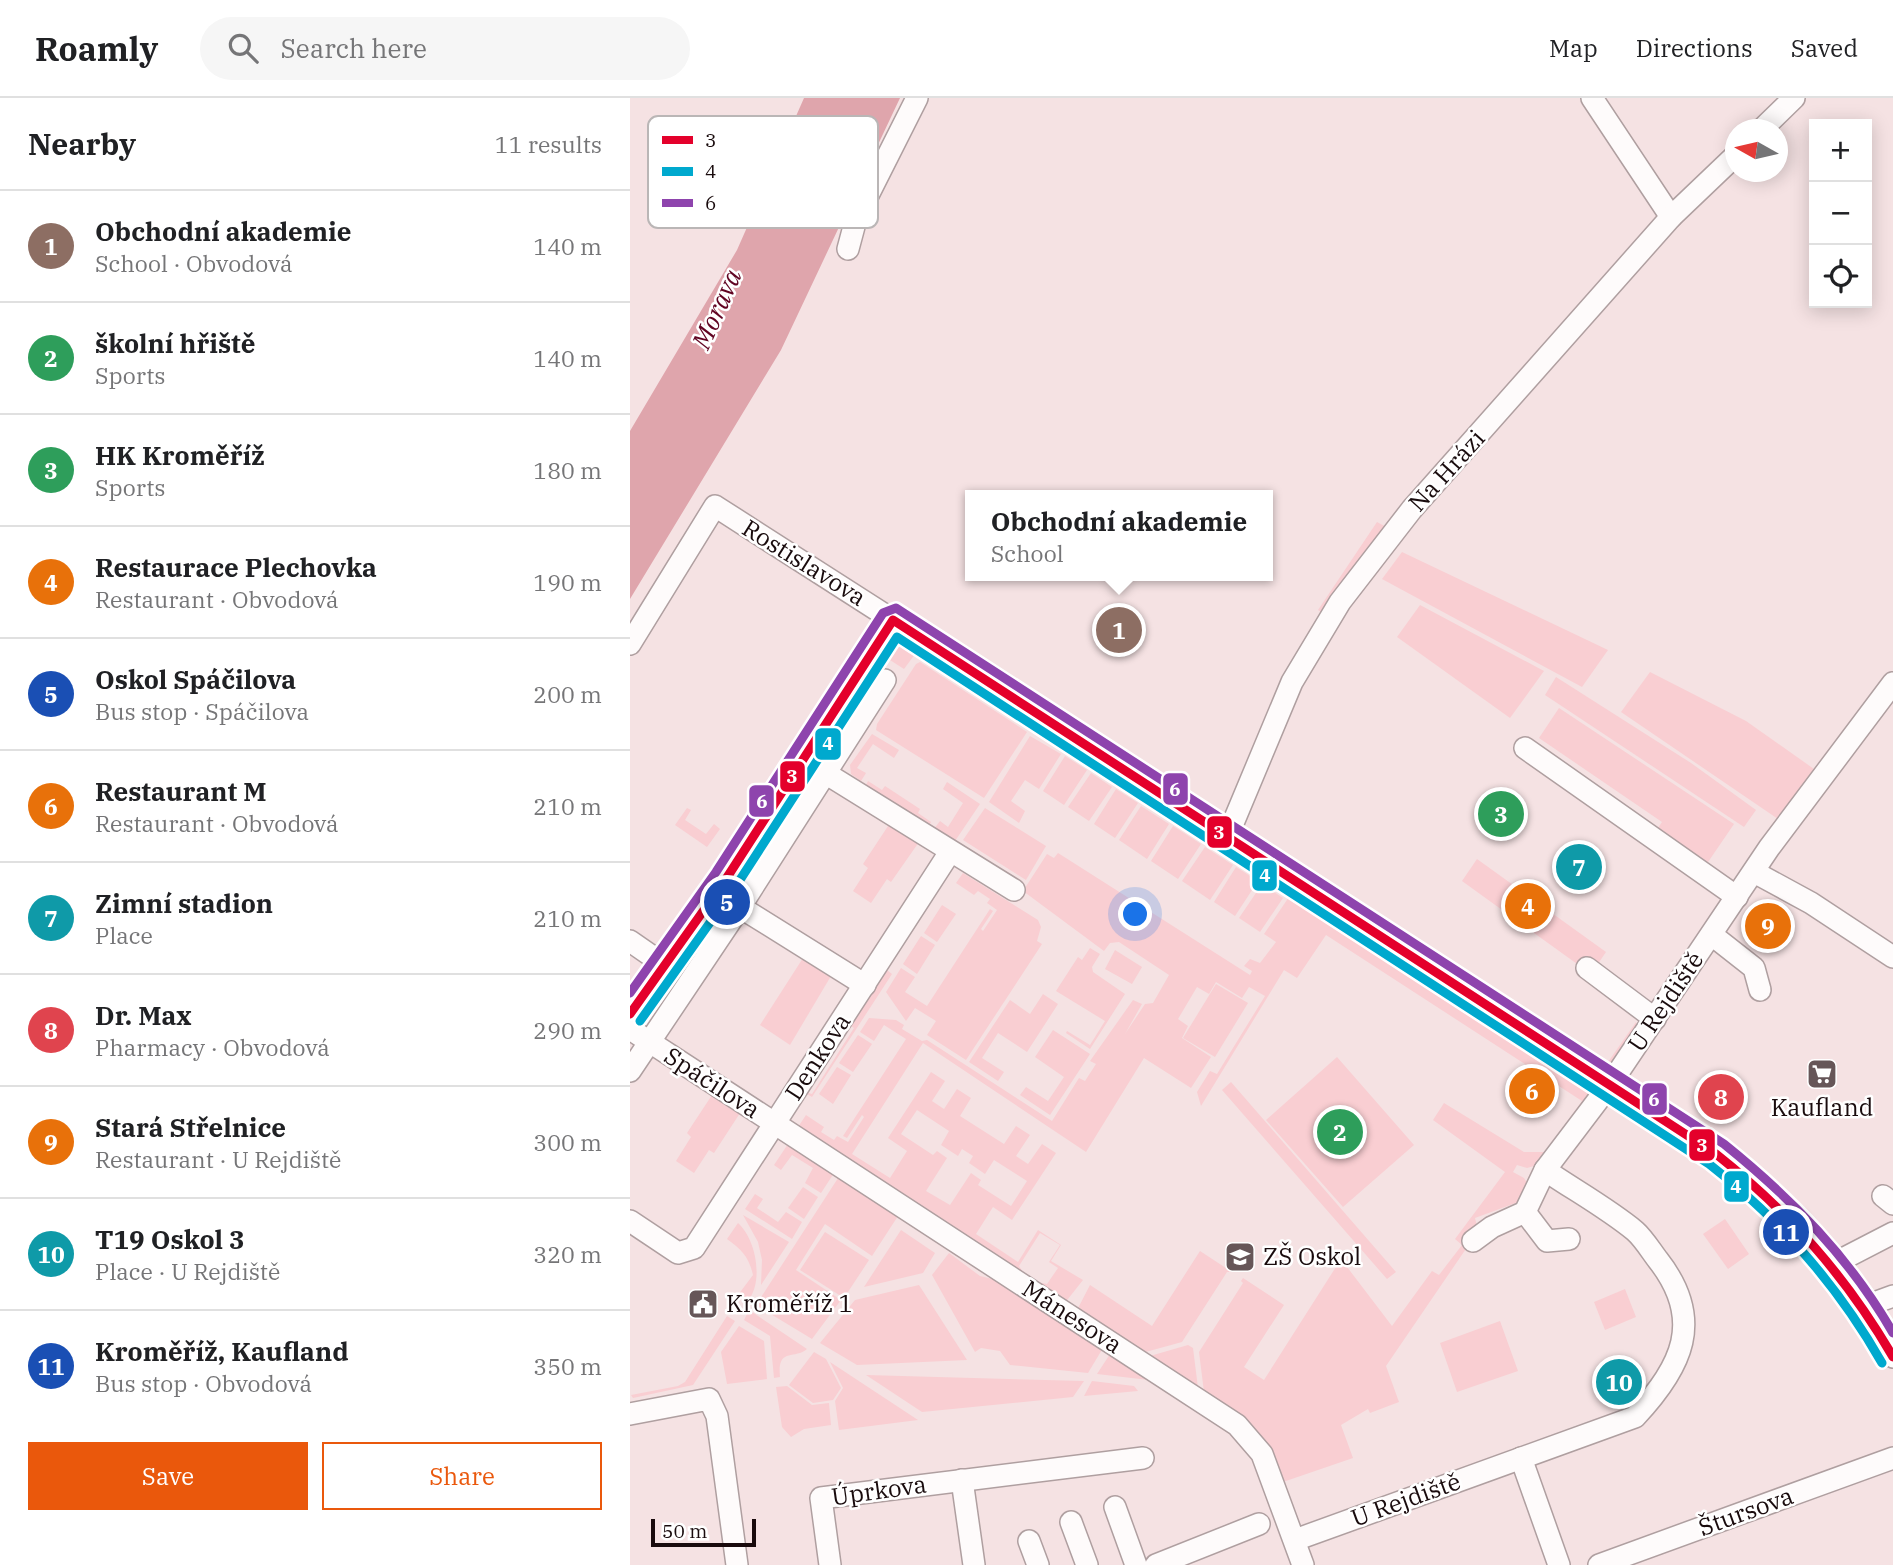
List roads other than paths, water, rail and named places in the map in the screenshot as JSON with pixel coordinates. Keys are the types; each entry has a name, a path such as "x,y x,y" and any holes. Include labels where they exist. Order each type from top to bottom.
{"street":[{"path":"878,175 917,98"},
{"path":"1592,98 1671,217"},
{"path":"1773,119 1794,98"},
{"name":"Na Hrázi","path":"1228,835 1287,693 1340,601 1412,509 1671,217 1725,165"},
{"path":"848,249 854,228"},
{"name":"Rostislavova","path":"630,644 715,506 1611,1083 1757,1184 1804,1229 1833,1264 1893,1357"},
{"path":"630,1014 666,966 892,620"},
{"name":"Spáčilova","path":"630,1071 740,908 885,680"},
{"name":"U Rejdiště","path":"1295,1541 1634,1417 1663,1387 1680,1352 1684,1317 1676,1283 1636,1232 1545,1170 1611,1083 1754,872 1893,683"},
{"path":"1525,748 1737,897"},
{"path":"803,759 1014,890"},
{"name":"Denkova","path":"630,1221 678,1253 694,1248 950,852"},
{"path":"1754,872 1811,903 1893,957"},
{"path":"740,908 865,985"},
{"path":"1709,940 1727,957 1727,968"},
{"path":"1709,940 1754,968 1760,990"},
{"path":"630,941 666,966"},
{"path":"1587,968 1655,1018"},
{"name":"Spáčilova","path":"630,1029 774,1125"},
{"name":"Mánesova","path":"774,1125 1237,1425 1262,1454 1303,1565"},
{"path":"1473,1241 1492,1227 1525,1212 1545,1170"},
{"path":"1525,1212 1547,1241 1569,1239"},
{"path":"1833,1264 1893,1233"},
{"path":"1863,1307 1893,1296"},
{"path":"630,1414 709,1399 717,1416 737,1565"},
{"name":"Úprkova","path":"830,1565 821,1498 1143,1458"},
{"path":"1521,1458 1559,1565"},
{"name":"Štursova","path":"1599,1565 1893,1458"},
{"name":"Úprkova","path":"962,1480 974,1565"},
{"path":"1115,1507 1136,1565"},
{"path":"1071,1522 1087,1565"},
{"path":"1156,1565 1259,1524"},
{"path":"1029,1541 1038,1565"}],"water":[{"path":"804,98 900,98 878,145 878,116 796,116"},
{"name":"Morava","path":"747,228 839,228 781,350 630,599 630,431 737,250"}],"place":[{"name":"Obchodní akademie","path":"1119,630"},
{"name":"HK Kroměříž","path":"1501,814"},
{"name":"Zimní stadion","path":"1579,867"},
{"name":"Oskol Spáčilova","path":"727,902"},
{"name":"Restaurace Plechovka","path":"1528,906"},
{"name":"Stará Střelnice","path":"1768,926"},
{"name":"Kaufland","path":"1822,1074"},
{"name":"Restaurant M","path":"1532,1091"},
{"name":"Dr. Max","path":"1721,1097"},
{"name":"školní hřiště","path":"1340,1132"},
{"name":"Kroměříž, Kaufland","path":"1786,1232"},
{"name":"ZŠ Oskol","path":"1240,1257"},
{"name":"Kroměříž 1","path":"703,1304"},
{"name":"T19 Oskol 3","path":"1619,1382"}]}
